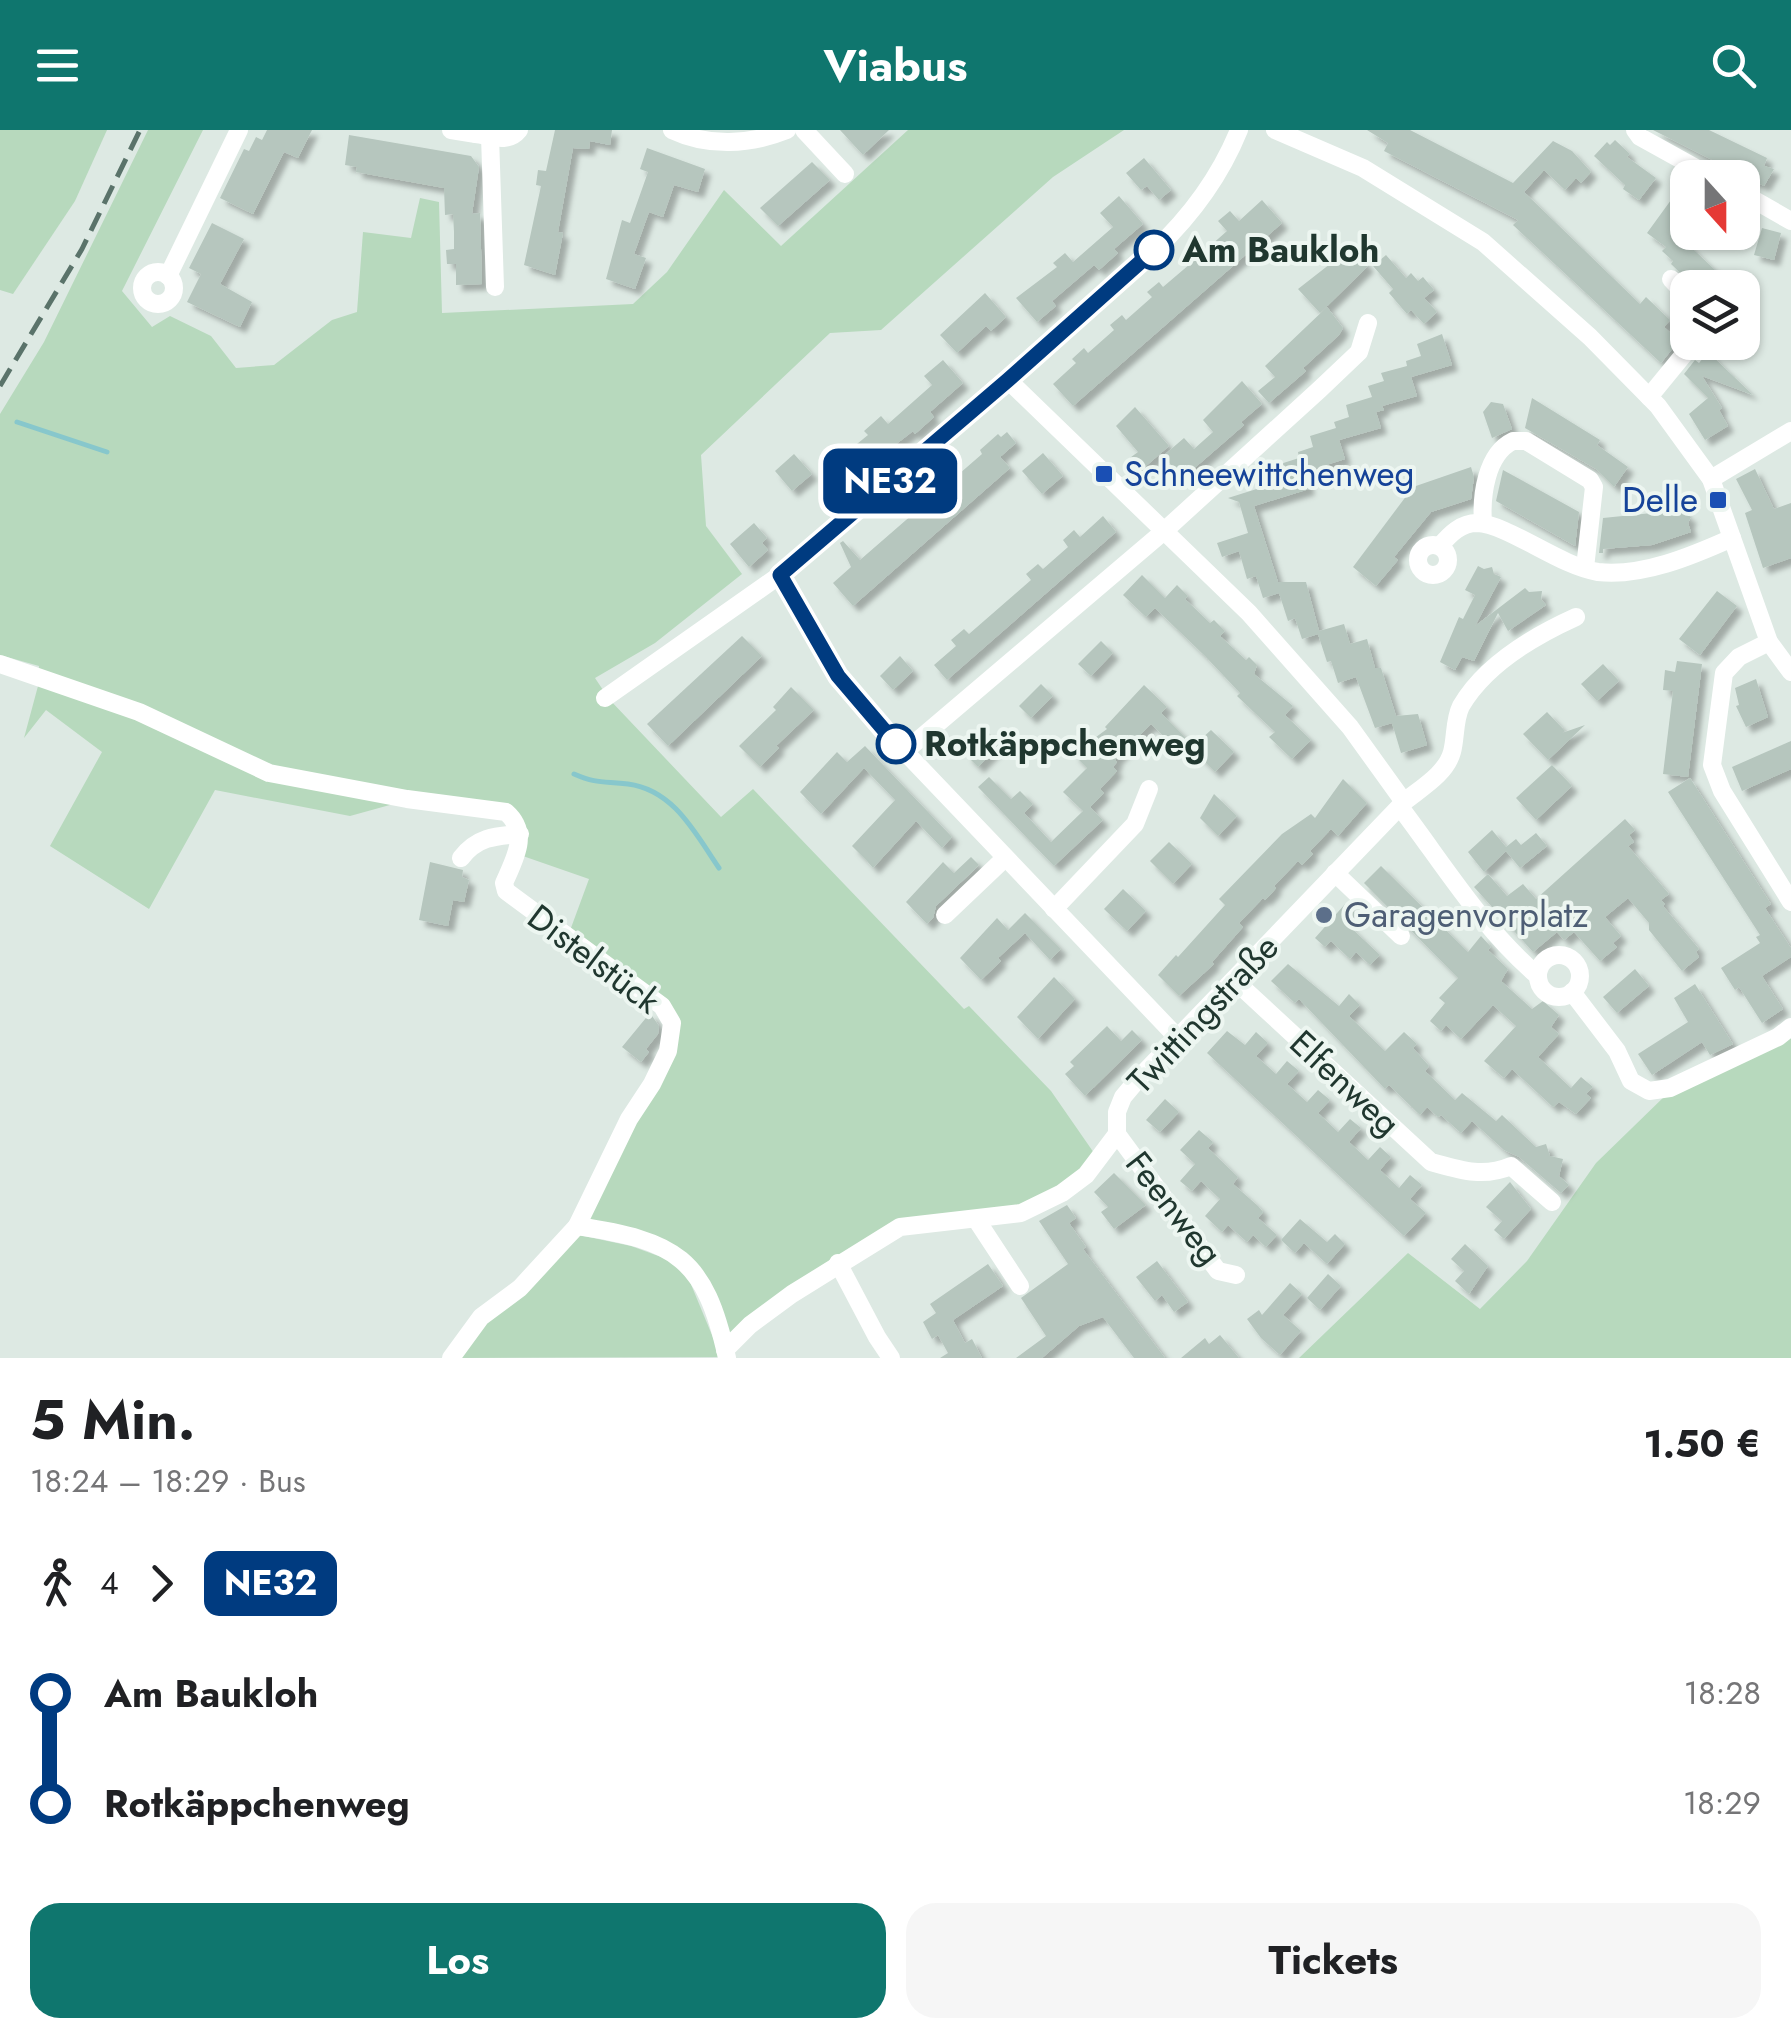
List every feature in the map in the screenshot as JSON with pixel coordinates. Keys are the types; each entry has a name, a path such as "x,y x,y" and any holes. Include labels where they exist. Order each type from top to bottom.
{"street":[{"path":"168,276 240,130"},
{"path":"451,130 514,136 519,130"},
{"path":"672,130 696,140 729,142 769,137 787,130"},
{"path":"804,130 845,174"},
{"path":"605,698 780,575 1154,250 1189,214 1230,153 1238,130"},
{"path":"1274,130 1363,168 1483,242 1590,337 1649,397 1711,479 1769,642 1791,672"},
{"path":"1635,130 1640,137 1682,160"},
{"path":"481,133 494,287"},
{"path":"1760,203 1791,221"},
{"path":"903,753 1163,532 1359,352 1368,323"},
{"path":"1649,397 1679,360"},
{"path":"1008,380 1249,614 1350,727 1494,934 1538,976 1544,992 1563,997 1572,992 1578,984 1579,970 1567,956 1552,956 1544,961 1538,976"},
{"path":"1711,479 1791,431"},
{"path":"1483,524 1486,482 1499,452 1513,441 1526,442 1590,480 1594,487 1585,568"},
{"path":"1440,546 1460,527 1483,524 1585,568 1624,572 1645,569 1732,538"},
{"path":"780,575 838,676 903,753 1176,1036"},
{"name":"Twittingstraße","path":"726,1354 750,1325 838,1263 900,1227 1020,1212 1062,1194 1086,1174 1118,1134 1115,1123 1124,1097 1176,1036 1402,804 1443,770 1464,702 1512,651 1576,616"},
{"path":"1769,642 1740,657 1724,673 1712,765 1722,791 1784,875 1791,902"},
{"path":"0,664 139,712 269,773 408,799 506,812 518,822 520,834 488,837 471,845 460,858"},
{"path":"1054,908 1135,824 1149,788"},
{"name":"Distelstück","path":"520,834 516,856 504,883 506,891 662,1006 672,1023 668,1051 629,1119 577,1226"},
{"path":"944,915 1005,858"},
{"path":"1335,873 1402,936"},
{"name":"Elfenweg","path":"1234,980 1431,1162 1464,1172 1492,1174 1511,1166 1552,1202"},
{"path":"1572,992 1617,1051 1630,1081 1649,1091 1659,1091 1778,1038 1791,1027"},
{"name":"Feenweg","path":"1118,1134 1218,1272 1236,1275"},
{"path":"976,1219 1020,1286"},
{"path":"450,1358 481,1317 520,1288 577,1226 613,1231 665,1246 684,1260 709,1293 726,1354"},
{"path":"838,1263 891,1358"},
{"path":"714,1310 750,1325"}],"green space":[{"path":"0,130 107,130 75,201 13,294 0,290"},
{"path":"148,130 203,130 122,291 152,327 170,316 211,336 236,368 274,365 332,320 357,312 363,232 411,238 420,198 439,202 442,313 633,304 667,272 724,190 781,246 908,130 1124,130 1053,177 881,330 830,333 701,455 706,526 742,574 655,643 595,678 609,699 721,817 753,789 964,1009 969,1006 1051,1091 1094,1153 1081,1171 1025,1206 924,1219 728,1339 684,1260 577,1226 672,1023 568,936 589,879 520,855 522,822 426,795 350,816 215,790 149,909 50,846 102,752 46,710 24,738 38,686 39,666 0,655 0,414 44,342"},
{"path":"1791,1034 1791,1358 1299,1358 1408,1253 1480,1309 1527,1261 1596,1163 1668,1093"},
{"path":"579,1235 631,1246 683,1265 721,1357 457,1358 490,1317"}],"building":[{"path":"267,130 312,130 298,158 284,152 253,214 220,198 244,149 249,151 256,137 262,140"},
{"path":"555,130 612,130 610,145 590,141 589,149 573,148 558,232 563,233 555,275 524,265 541,186 536,185 538,170 546,171"},
{"path":"840,130 889,130 863,155"},
{"path":"1367,130 1410,130 1513,183 1553,141 1572,151 1591,172 1581,183 1576,178 1565,190 1544,170 1524,192 1640,304 1646,297 1670,320 1664,327 1670,333 1670,352 1661,363 1513,225 1518,220 1384,151 1388,143"},
{"path":"1653,130 1709,130 1767,158 1764,166 1774,169 1764,186 1760,184 1760,160 1712,160"},
{"path":"349,135 471,156 479,167 472,214 480,213 482,284 456,285 456,264 447,264 446,250 454,249 454,232 453,214 445,215 444,188 356,172 357,167 345,165"},
{"path":"1615,140 1630,154 1627,157 1656,178 1639,200 1623,189 1625,185 1594,156 1607,142 1610,145"},
{"path":"647,148 705,169 698,192 674,185 663,217 649,212 634,254 646,258 635,289 606,279 622,220 630,223 648,172 640,169"},
{"path":"1144,158 1171,190 1159,200 1147,186 1141,190 1126,173"},
{"path":"812,162 830,180 778,226 760,208"},
{"path":"1119,196 1143,224 1114,249 1118,253 1099,270 1094,265 1052,301 1056,306 1037,322 1016,298 1057,267 1053,263 1065,253 1073,262 1113,227 1100,213"},
{"path":"1262,200 1282,223 1073,406 1053,384 1076,363 1072,359 1084,348 1088,353 1114,330 1110,325 1122,315 1126,320 1152,297 1147,292 1159,282 1163,287 1190,264 1184,257 1195,248 1201,254 1227,231 1218,221 1230,211 1239,221"},
{"path":"1670,201 1670,250 1694,250 1715,270 1677,270 1662,251 1666,247 1647,233"},
{"path":"212,223 244,239 220,284 252,302 240,327 187,302 201,274 189,268"},
{"path":"1762,228 1781,233 1774,260 1754,255 1760,250"},
{"path":"1348,243 1368,266 1320,313 1298,289 1330,264 1328,261"},
{"path":"1386,255 1406,278 1411,273 1418,281 1423,277 1434,290 1424,298 1437,312 1424,324 1411,310 1407,314 1389,293 1393,289 1373,266"},
{"path":"985,293 1006,317 991,331 986,326 957,353 940,335"},
{"path":"1327,307 1343,328 1339,335 1269,403 1258,391 1275,377 1265,366"},
{"path":"1442,334 1452,365 1411,377 1417,396 1382,406 1384,410 1376,412 1381,428 1339,440 1345,459 1304,472 1309,489 1254,506 1278,582 1306,582 1319,631 1344,624 1350,644 1367,639 1396,716 1418,714 1427,745 1401,753 1392,723 1375,728 1356,677 1338,683 1318,634 1302,639 1295,618 1288,621 1279,593 1263,598 1256,576 1247,579 1239,551 1222,557 1217,543 1248,533 1239,502 1228,498 1263,487 1260,476 1275,472 1274,466 1299,458 1298,452 1313,447 1310,436 1336,428 1334,422 1349,417 1346,405 1372,397 1368,386 1384,381 1381,373 1407,366 1406,361 1421,356 1417,344"},
{"path":"943,360 963,383 930,412 934,417 915,434 913,431 851,479 836,461 868,435 864,431 881,416 888,424 932,385 924,376"},
{"path":"1695,360 1716,360 1753,395 1702,376 1728,426 1705,440 1689,414 1708,398 1684,374"},
{"path":"1242,381 1262,404 1241,422 1244,425 1183,478 1163,456 1184,438 1194,449 1213,432 1203,420"},
{"path":"1532,398 1600,440 1597,445 1628,467 1614,487 1596,469 1525,428"},
{"path":"1491,402 1503,404 1512,429 1492,438 1483,412"},
{"path":"1135,407 1169,446 1138,473 1127,460 1138,452 1116,426"},
{"path":"1007,432 1016,443 1000,457 1010,468 853,606 833,583 851,567 840,543 843,541 860,560 982,454 980,450 998,434 1001,437"},
{"path":"1043,453 1063,476 1042,494 1022,471"},
{"path":"794,454 812,474 792,491 775,471"},
{"path":"1471,467 1471,499 1431,512 1376,586 1353,567 1413,487"},
{"path":"1755,469 1774,509 1791,503 1791,558 1763,568 1745,513 1752,510 1736,479"},
{"path":"1503,470 1579,512 1575,546 1496,501"},
{"path":"1681,502 1685,514 1691,517 1691,532 1652,545 1603,549 1599,553 1603,518 1652,513"},
{"path":"1103,516 1116,532 947,680 934,665 956,646 951,640 964,629 969,634 1031,580 1026,574 1038,564 1043,569 1068,547 1063,540 1074,530 1080,537"},
{"path":"754,523 767,538 762,543 768,550 749,567 730,544"},
{"path":"1478,566 1492,567 1494,574 1501,577 1475,626 1525,588 1529,592 1542,591 1541,599 1546,605 1508,631 1498,613 1474,661 1462,657 1455,670 1440,662 1459,617 1463,619 1475,595 1465,590"},
{"path":"1142,575 1165,598 1177,585 1188,596 1185,599 1210,623 1214,620 1225,631 1220,636 1257,665 1254,674 1293,706 1285,715 1311,740 1292,759 1269,737 1275,732 1237,696 1240,693 1205,656 1155,608 1146,617 1123,595"},
{"path":"1717,591 1737,606 1700,655 1679,639"},
{"path":"742,636 762,656 668,746 647,724"},
{"path":"1101,641 1113,653 1091,676 1078,664"},
{"path":"900,656 913,671 893,690 880,676"},
{"path":"1677,661 1702,664 1688,777 1663,774 1673,691 1663,690 1665,670 1675,672"},
{"path":"1603,664 1619,681 1597,701 1581,684"},
{"path":"1756,679 1768,717 1746,727 1736,706 1739,705 1735,688"},
{"path":"1041,684 1053,696 1031,718 1019,706"},
{"path":"1144,685 1167,707 1161,713 1188,740 1178,750 1151,724 1115,760 1113,767 1117,771 1090,807 1103,820 1054,866 978,787 989,777 1011,799 1020,791 1033,804 1024,813 1051,842 1083,811 1063,792 1087,768 1073,754 1107,729"},
{"path":"791,687 814,710 760,767 739,746 776,710 773,707"},
{"path":"1547,712 1565,731 1562,733 1585,725 1548,760 1523,734"},
{"path":"1211,730 1234,752 1215,772 1191,748"},
{"path":"988,732 1000,745 978,767 966,755"},
{"path":"1791,741 1791,769 1742,791 1732,767"},
{"path":"865,746 952,837 942,848 916,821 873,868 852,846 895,800 864,768 821,814 800,792 837,752 847,762"},
{"path":"1552,765 1572,786 1536,820 1516,798"},
{"path":"1690,778 1771,904 1765,908 1791,948 1791,957 1762,976 1783,1009 1762,1023 1739,987 1735,990 1721,968 1760,943 1756,937 1760,935 1668,792"},
{"path":"1343,779 1367,803 1338,836 1331,829 1302,865 1298,861 1271,894 1239,923 1243,927 1214,964 1179,996 1158,975 1225,905 1219,899 1282,834 1311,814 1315,818"},
{"path":"1214,794 1237,816 1218,836 1200,818"},
{"path":"1625,819 1635,830 1629,835 1634,842 1628,846 1669,894 1661,900 1663,906 1699,949 1699,957 1682,971 1628,898 1605,917 1621,936 1613,943 1617,947 1600,961 1574,932 1564,940 1557,932 1533,952 1474,887 1488,874 1507,896 1523,884 1536,899"},
{"path":"1492,830 1506,847 1516,839 1521,845 1536,833 1547,846 1520,868 1506,851 1484,872 1468,852"},
{"path":"1169,842 1192,864 1173,884 1150,861"},
{"path":"971,857 979,865 936,906 927,924 906,902 943,862 954,873"},
{"path":"430,862 463,870 462,877 469,880 464,902 453,900 448,926 419,920"},
{"path":"1381,866 1468,952 1481,936 1491,947 1488,950 1508,969 1501,981 1532,1009 1543,1001 1559,1015 1551,1027 1559,1034 1538,1057 1571,1088 1581,1077 1593,1087 1586,1094 1591,1098 1576,1114 1559,1102 1553,1107 1512,1069 1504,1078 1484,1061 1516,1026 1493,1005 1461,1039 1446,1025 1441,1031 1430,1021 1445,1003 1439,998 1458,978 1364,883"},
{"path":"1123,889 1146,911 1127,931 1104,909"},
{"path":"1345,904 1356,914 1347,924 1380,955 1370,965 1356,952 1350,959 1331,941 1325,947 1315,938"},
{"path":"1025,913 1061,949 1050,960 1025,933 981,980 960,958 997,918 1008,930"},
{"path":"1288,964 1339,1006 1349,994 1360,1005 1349,1016 1385,1051 1404,1032 1417,1044 1413,1048 1429,1066 1425,1071 1455,1100 1462,1093 1496,1121 1502,1115 1536,1147 1546,1144 1550,1156 1563,1159 1559,1176 1569,1185 1561,1193 1472,1121 1461,1133 1441,1115 1438,1117 1427,1107 1420,1115 1389,1085 1385,1089 1299,999 1295,1003 1271,981"},
{"path":"1635,969 1649,986 1617,1013 1603,997"},
{"path":"1054,977 1075,999 1038,1039 1017,1017"},
{"path":"1695,984 1733,1044 1710,1055 1702,1042 1652,1075 1638,1054 1688,1022 1674,998"},
{"path":"650,1013 659,1026 658,1034 641,1062 622,1047"},
{"path":"1107,1026 1121,1041 1132,1030 1142,1040 1085,1096 1065,1074 1074,1066 1070,1062"},
{"path":"1227,1031 1245,1045 1256,1032 1268,1043 1256,1056 1276,1074 1287,1061 1299,1071 1287,1084 1307,1102 1318,1090 1330,1100 1318,1113 1338,1132 1350,1119 1361,1128 1349,1142 1368,1160 1380,1147 1391,1157 1380,1170 1399,1188 1410,1175 1422,1185 1410,1199 1426,1213 1404,1236 1207,1053"},
{"path":"1165,1099 1179,1112 1160,1132 1146,1120"},
{"path":"1199,1130 1213,1142 1208,1148 1238,1177 1233,1184 1263,1212 1258,1218 1277,1235 1266,1247 1253,1235 1247,1242 1228,1225 1222,1232 1205,1216 1220,1199 1201,1181 1192,1191 1180,1181 1195,1164 1180,1150"},
{"path":"1114,1173 1146,1205 1114,1229 1101,1212 1108,1207 1094,1192"},
{"path":"1510,1182 1531,1209 1504,1239 1494,1230 1502,1221 1486,1207"},
{"path":"1067,1205 1076,1218 1069,1223 1086,1247 1083,1249 1165,1358 1134,1358 1103,1317 1079,1326 1042,1358 1016,1358 1046,1336 1021,1298 1068,1264 1039,1221"},
{"path":"1300,1219 1327,1242 1335,1234 1345,1244 1327,1264 1304,1243 1295,1253 1281,1240"},
{"path":"1465,1244 1488,1266 1469,1294 1455,1281 1464,1271 1451,1259"},
{"path":"1157,1261 1188,1302 1174,1312 1162,1295 1155,1301 1136,1277"},
{"path":"988,1264 1003,1286 953,1320 965,1343 972,1339 982,1358 940,1358 948,1353 938,1335 932,1339 923,1322 936,1313 930,1304"},
{"path":"1328,1274 1341,1286 1320,1310 1307,1298"},
{"path":"1290,1283 1302,1294 1283,1315 1301,1331 1280,1355 1247,1319 1259,1310 1262,1315"},
{"path":"1220,1335 1239,1358 1181,1358 1205,1338 1209,1344"}],"waterway":[{"path":"17,422 107,452"},
{"path":"574,774 595,781 628,784 658,795 682,815 719,868"}],"railway":[{"path":"0,386 82,249 140,130"}],"bus line":[{"name":"NE32","path":"896,744 838,676 780,575 1154,250"}],"place":[{"name":"Am Baukloh","path":"1154,250"},
{"name":"Schneewittchenweg","path":"1104,474"},
{"name":"Delle","path":"1718,500"},
{"name":"Rotkäppchenweg","path":"896,744"},
{"name":"Garagenvorplatz","path":"1324,915"}]}
